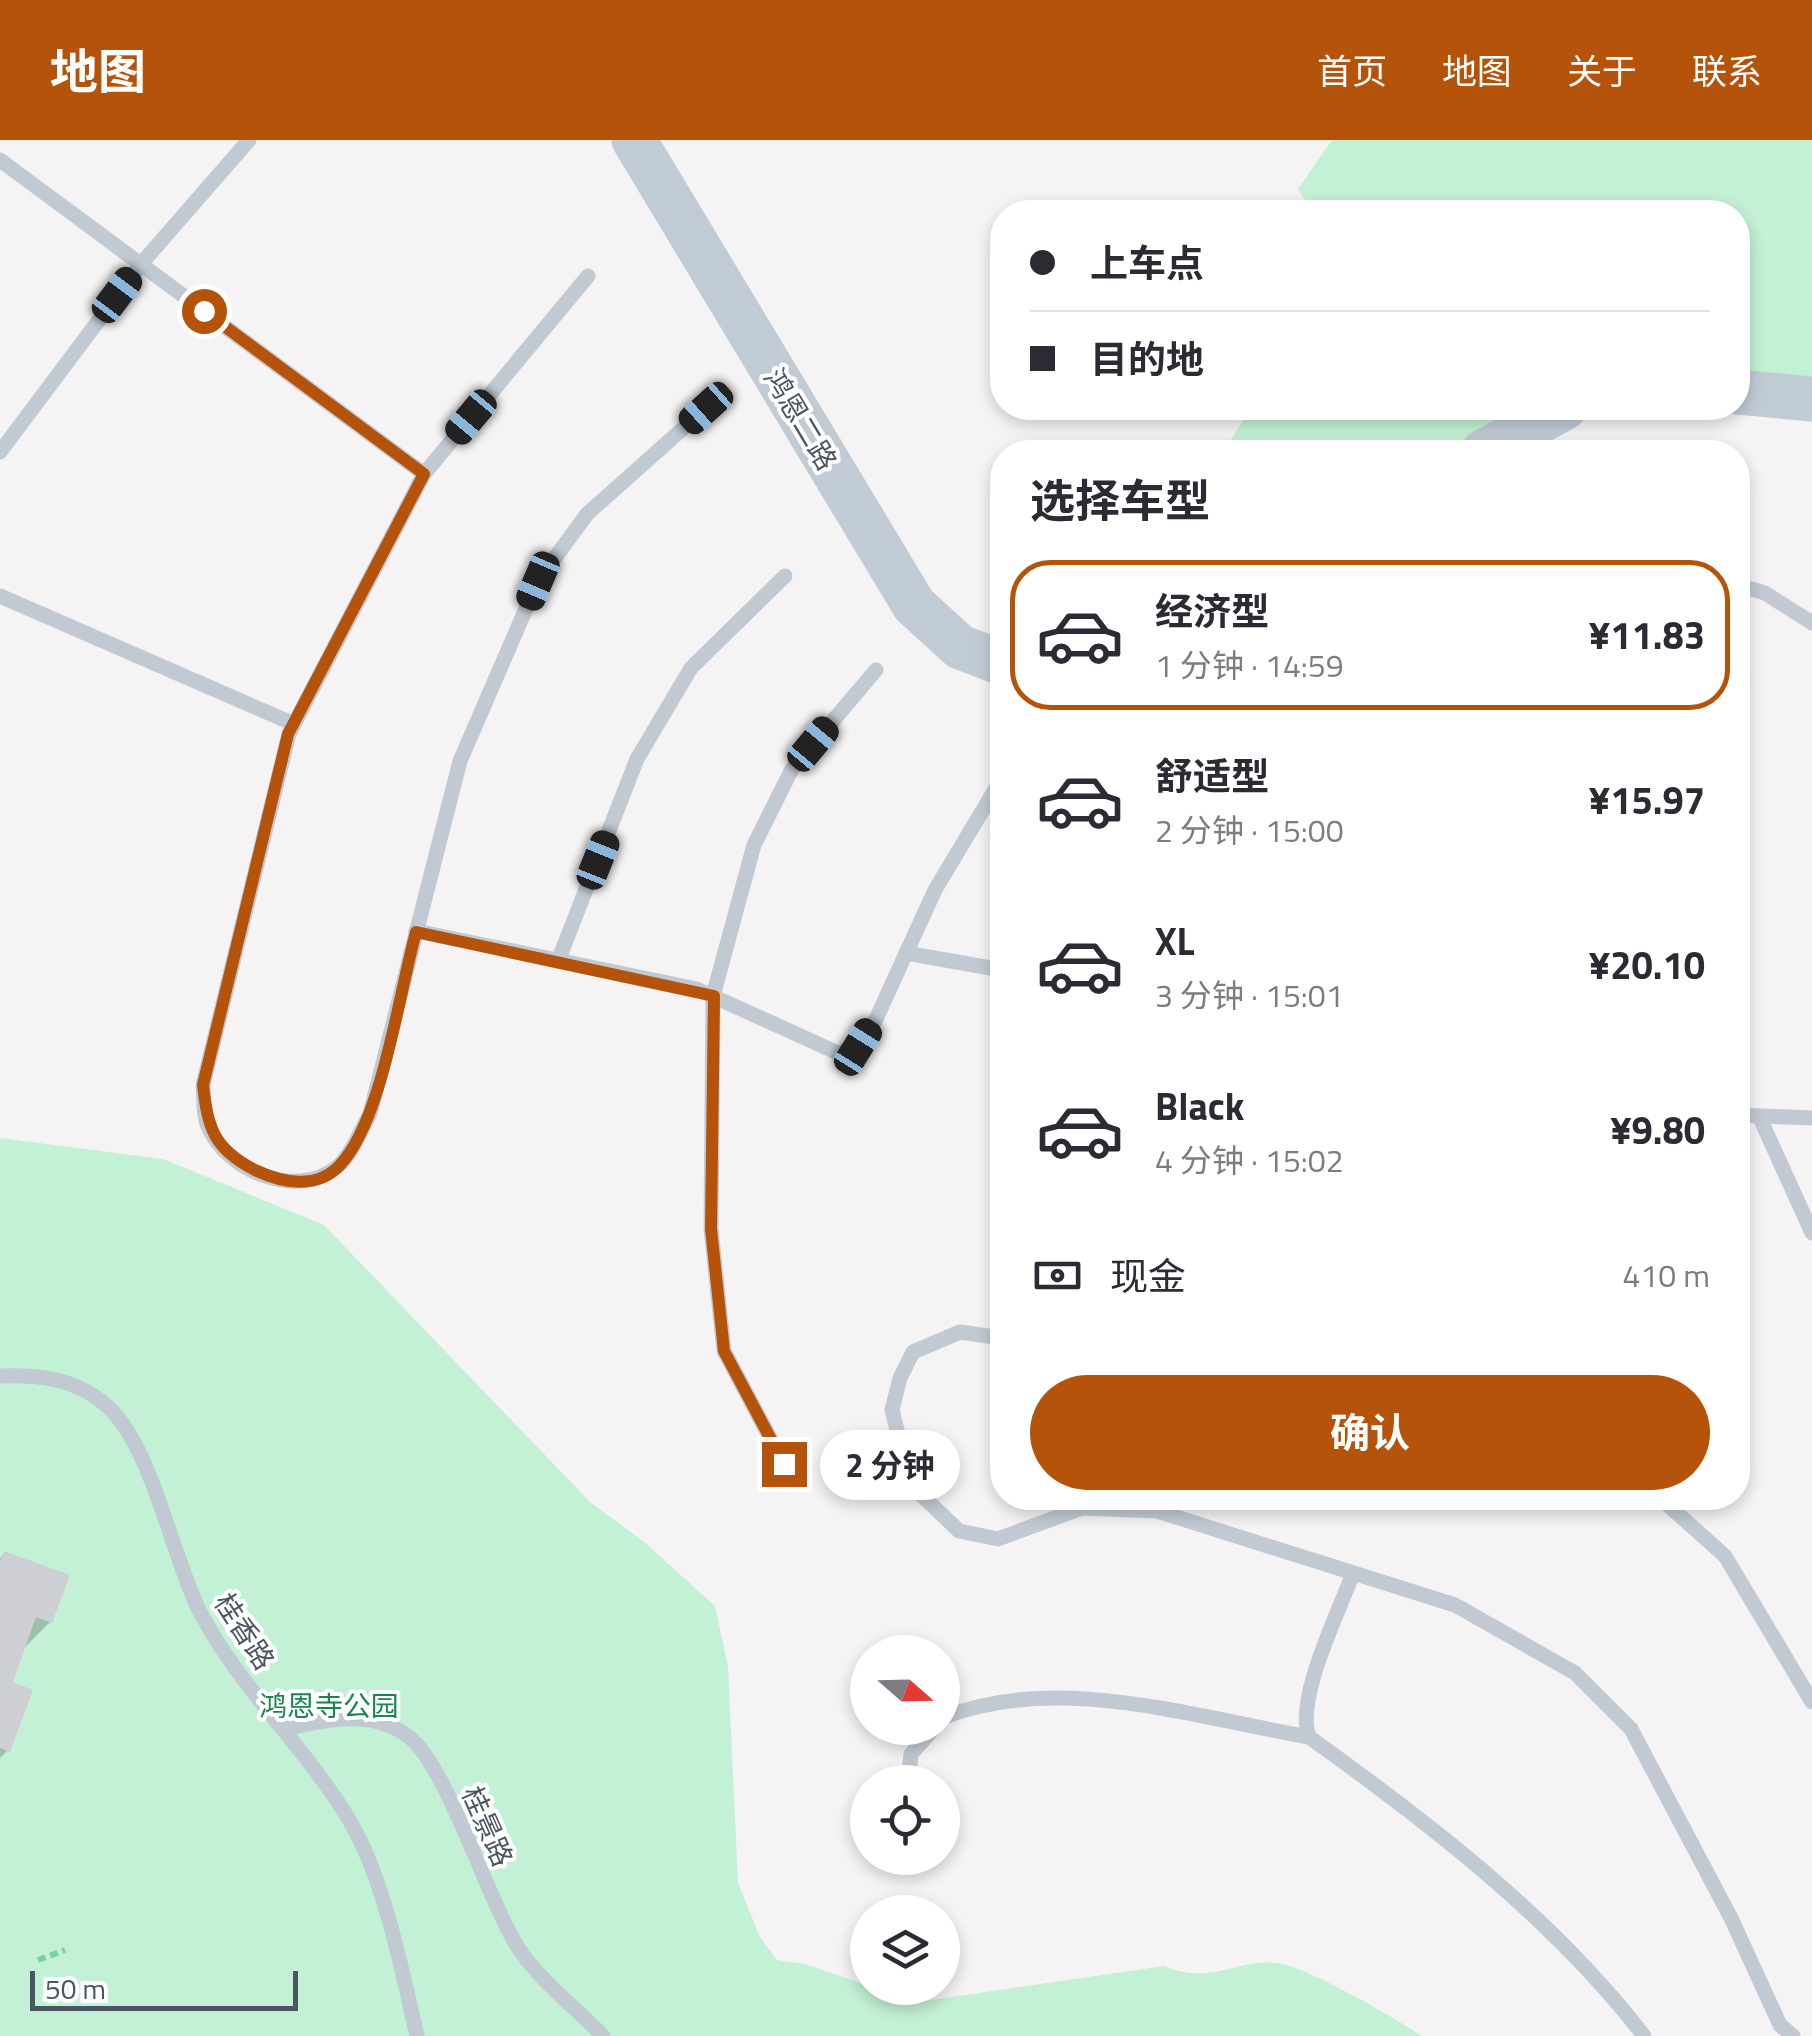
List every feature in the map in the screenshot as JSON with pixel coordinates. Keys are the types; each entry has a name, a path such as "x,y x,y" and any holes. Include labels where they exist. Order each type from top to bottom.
{"street":[{"name":"鸿恩二路","path":"634,140 914,604 960,647 990,659"},
{"path":"1750,393 1812,398"},
{"path":"1504,440 1542,420"}],"lane":[{"path":"0,452 141,264 248,140"},
{"path":"0,160 424,474"},
{"path":"588,276 424,474 294,724 203,1085 207,1124 230,1157 282,1184 314,1180 340,1166 370,1114 460,761 538,581 587,514 706,408"},
{"path":"558,961 638,759 690,668 785,576"},
{"path":"1750,589 1765,593 1812,623"},
{"path":"0,596 294,724"},
{"path":"784,1464 724,1351 711,1229 714,996 754,846 792,770 876,670"},
{"path":"416,932 714,996 767,1024 838,1053 858,1047 934,890 990,798"},
{"path":"906,953 990,968"},
{"path":"1750,1116 1812,1118"},
{"path":"1760,1116 1812,1232"},
{"path":"990,1336 960,1332 914,1352 900,1378 892,1410 911,1486 958,1532 998,1539 1077,1510"},
{"name":"桂香路","path":"0,1376 40,1376 80,1386 109,1407 133,1440 196,1604 218,1646 348,1816 378,1890 417,2036"},
{"path":"1132,1510 1157,1511 1472,1614 1575,1672 1631,1729 1731,1918 1780,2025 1793,2036"},
{"path":"1674,1510 1726,1556 1812,1702"},
{"path":"1309,1737 1304,1722 1314,1678 1353,1572"},
{"path":"960,1713 1013,1697 1104,1702 1309,1737 1469,1858 1615,1999 1644,2036"},
{"name":"桂景路","path":"284,1728 339,1716 380,1723 410,1737 436,1774 516,1944 603,2036"}],"path":[{"path":"38,1960 66,1950"}],"green space":[{"path":"1332,140 1812,140 1812,396 1750,387 1750,200 1305,200 1298,189"},
{"path":"1243,420 1522,420 1489,440 1231,440"},
{"name":"鸿恩寺公园","path":"0,1138 163,1159 324,1225 590,1502 643,1541 715,1606 728,1667 738,1883 760,1937 777,1960 805,1964 850,1979 850,2005 960,2005 960,1996 1164,1966 1210,1973 1277,1963 1328,1982 1422,2036 0,2036"}],"building":[{"path":"4,1551 70,1575 52,1623 36,1617 13,1682 33,1690 10,1752 0,1748 0,1561"}],"route":[{"path":"204,311 424,474 288,734 203,1085 207,1124 230,1157 282,1184 314,1180 340,1166 370,1114 416,932 697,989 714,996 711,1229 724,1351 784,1464"}]}
